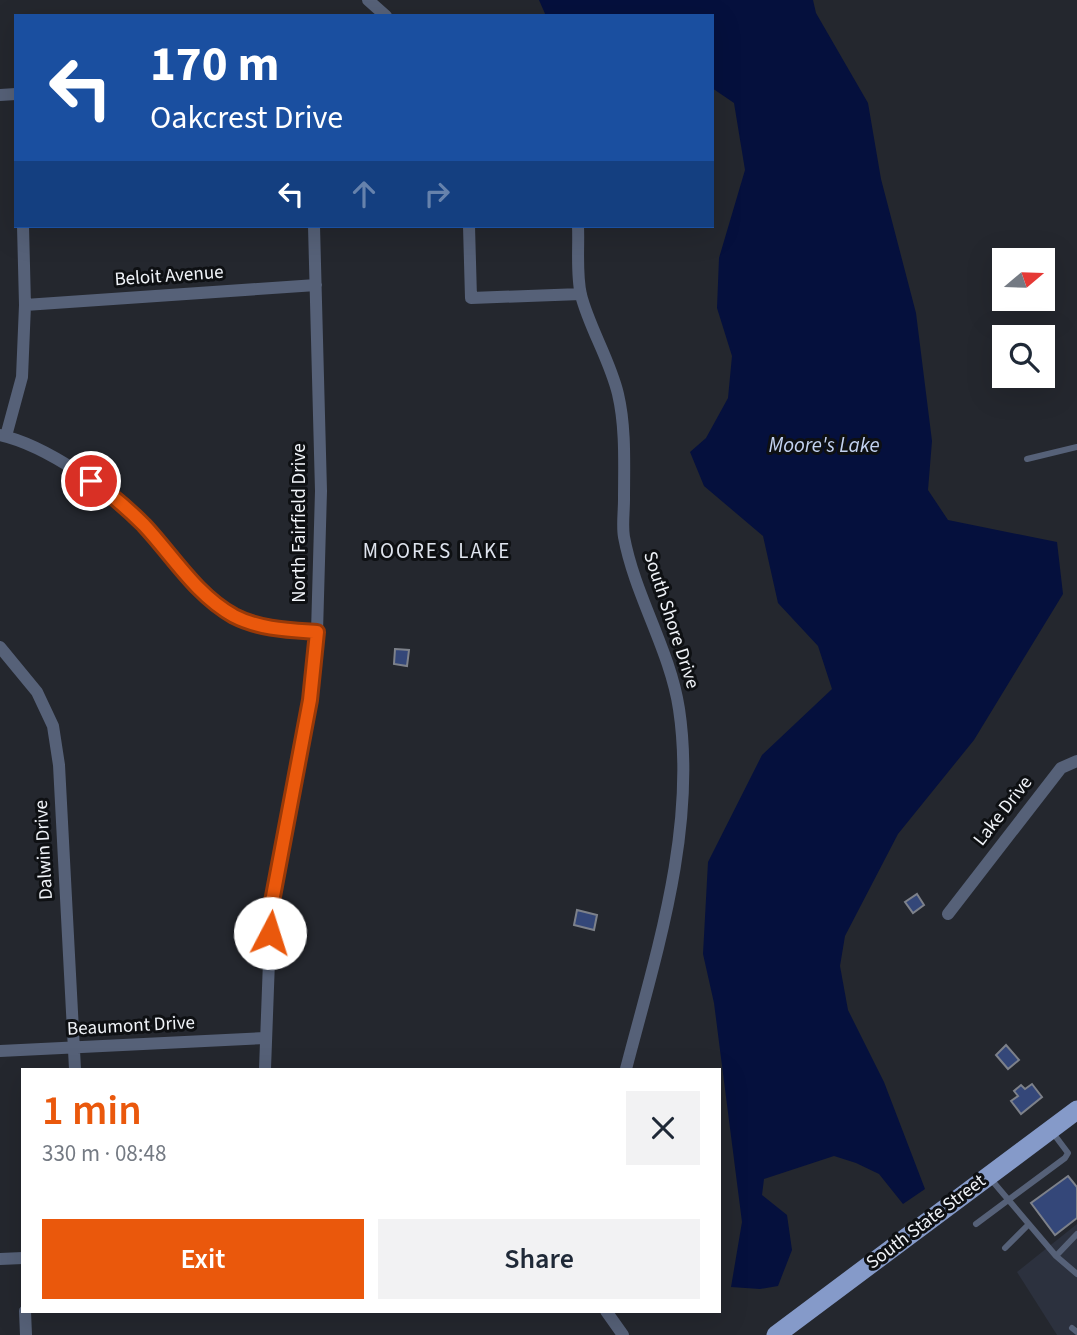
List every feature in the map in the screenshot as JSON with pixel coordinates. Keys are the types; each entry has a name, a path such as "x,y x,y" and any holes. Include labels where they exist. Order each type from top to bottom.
{"main road":[{"name":"South State Street","path":"776,1335 1077,1110"}],"street":[{"path":"368,0 384,14"},
{"path":"23,228 25,305 22,377 3,435 46,454 106,491 143,525 198,589 234,616 267,627 317,632"},
{"name":"North Fairfield Drive","path":"265,1068 271,907 310,700 317,632 321,491 314,228"},
{"path":"469,228 471,298 581,294"},
{"name":"South Shore Drive","path":"578,228 581,294 605,353 618,395 624,452 624,536 650,621 666,660 679,708 683,769 682,821 676,859 652,970 626,1068"},
{"name":"Beloit Avenue","path":"25,305 316,285"},
{"name":"Dalwin Drive","path":"0,647 37,692 53,726 59,765 75,1068"},
{"name":"Lake Drive","path":"948,914 1061,768 1077,761"},
{"name":"Beaumont Drive","path":"0,1051 265,1038"},
{"path":"0,1259 21,1259"},
{"path":"25,1313 26,1335"},
{"path":"607,1313 623,1335"}],"lane":[{"path":"1027,459 1077,447"},
{"path":"976,1224 1065,1158 1068,1153 1051,1129"},
{"path":"988,1175 1056,1256 1077,1274"},
{"path":"1005,1248 1029,1224"},
{"path":"1056,1256 1077,1234"}],"shaded area":[{"path":"1077,1224 1077,1335 1057,1335 1017,1272"}],"water":[{"name":"Moore's Lake","path":"539,0 813,0 816,13 868,103 881,179 916,313 932,441 928,490 948,520 1057,542 1063,594 974,740 898,834 845,936 840,966 848,1010 884,1082 925,1189 903,1204 879,1174 834,1156 764,1179 762,1195 787,1215 792,1250 778,1286 760,1289 731,1287 742,1222 714,1003 703,954 708,862 762,755 832,689 818,646 778,603 763,536 704,486 690,452 706,438 728,398 732,356 717,308 719,258 745,170 734,103 714,89 714,14 545,14"}],"building":[{"path":"395,649 409,650 407,666 394,664"},
{"path":"917,894 924,905 913,913 905,902"},
{"path":"577,910 597,915 594,930 574,925"},
{"path":"1006,1045 1019,1060 1008,1069 996,1055"},
{"path":"1032,1084 1042,1097 1021,1114 1011,1101 1018,1096 1014,1091 1021,1085 1025,1089"},
{"path":"1068,1176 1077,1187 1077,1218 1055,1235 1031,1203"}],"district":[{"name":"MOORES LAKE","path":"437,551"}],"route":[{"path":"91,481 143,525 198,589 234,616 267,627 317,632 310,700 271,907 270,933"}]}
